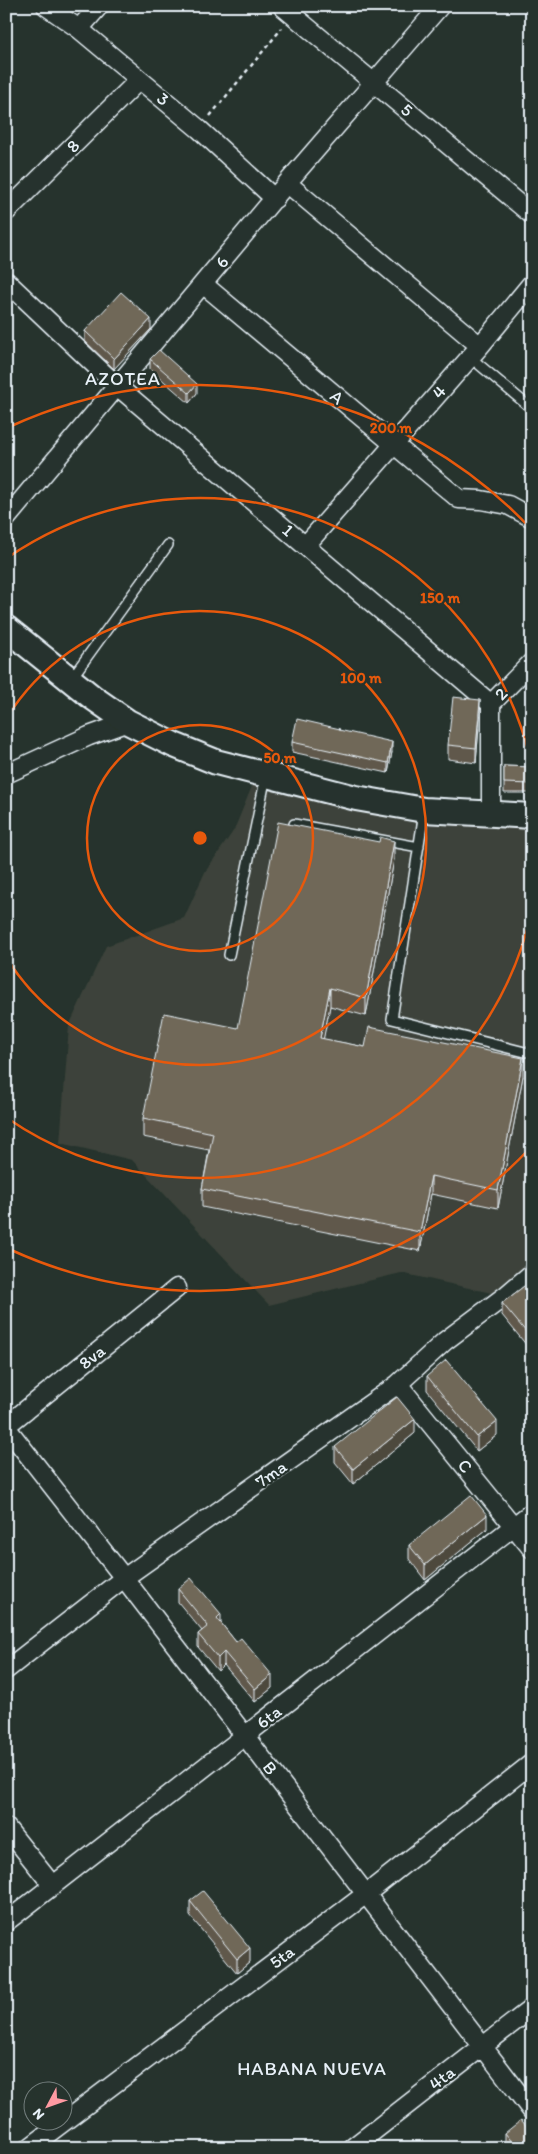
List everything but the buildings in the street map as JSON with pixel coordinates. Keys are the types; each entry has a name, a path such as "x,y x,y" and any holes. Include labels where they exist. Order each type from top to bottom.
{"main road":[{"path":"6,628 70,680 128,722 174,746 216,762 356,798 424,810 532,816"}],"street":[{"name":"3","path":"46,6 80,29 199,129 275,198"},
{"path":"80,29 99,6"},
{"name":"6","path":"6,519 116,385 440,6"},
{"name":"5","path":"286,9 532,215"},
{"name":"8","path":"6,212 139,80"},
{"path":"287,183 475,352"},
{"name":"1","path":"6,281 116,385 491,704"},
{"name":"4","path":"306,545 475,352 532,283"},
{"name":"A","path":"203,284 459,500 481,500 508,505 532,518"},
{"name":"2","path":"491,704 532,662"},
{"path":"491,704 491,814"},
{"path":"6,774 89,736 128,722"},
{"name":"7ma","path":"6,1670 124,1578 398,1384 445,1341 506,1296 532,1273"},
{"name":"8va","path":"6,1427 177,1288"},
{"name":"C","path":"398,1384 532,1549"},
{"name":"B","path":"6,1427 245,1735 532,2111"},
{"name":"6ta","path":"6,1922 532,1512"},
{"name":"5ta","path":"29,2148 366,1894 532,1763"},
{"path":"6,1827 53,1886"},
{"name":"4ta","path":"352,2148 532,2008"}],"lane":[{"path":"475,352 532,409"},
{"path":"70,680 168,545"},
{"path":"229,955 266,776"},
{"path":"424,810 392,1020 525,1052"},
{"path":"294,824 419,847"}],"path":[{"path":"199,129 286,9"}],"shaded area":[{"path":"257,774 532,815 532,1273 505,1296 401,1273 269,1305 132,1160 60,1143 69,1026 106,946 184,918 205,872 234,830"}],"district":[{"name":"AZOTEA","path":"123,378"},
{"name":"HABANA NUEVA","path":"312,2068"}]}
